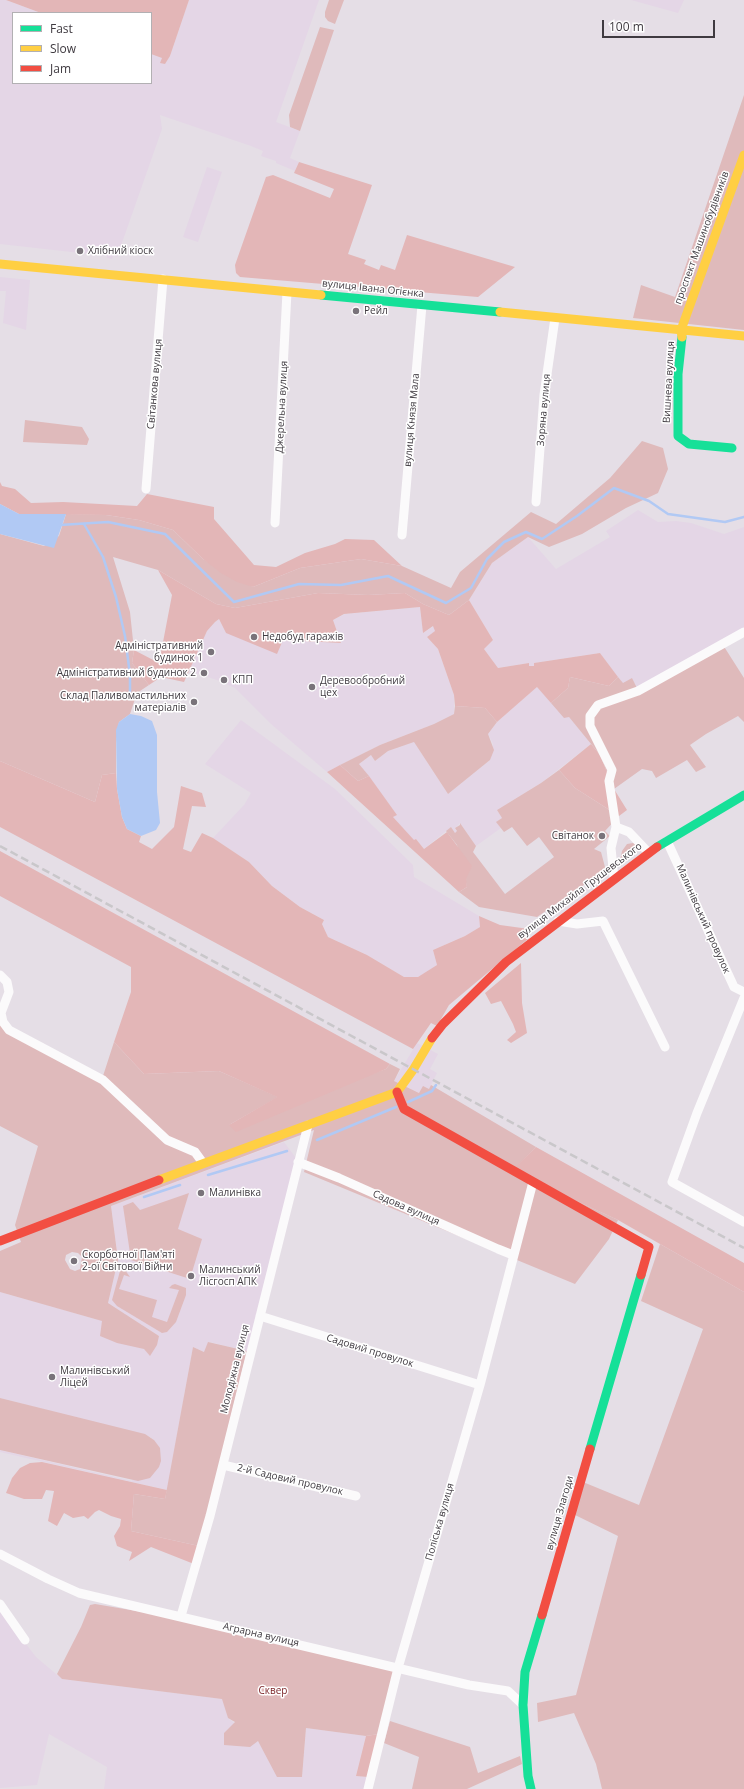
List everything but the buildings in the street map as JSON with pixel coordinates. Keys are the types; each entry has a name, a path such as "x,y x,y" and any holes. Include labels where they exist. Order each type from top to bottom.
{"street":[{"name":"проспект Машинобудівників","path":"681,330 744,154"},
{"name":"вулиця Івана Огієнка","path":"0,264 744,336"},
{"name":"Світанкова вулиця","path":"146,490 163,279"},
{"name":"Джерельна вулиця","path":"276,523 287,292"},
{"name":"вулиця Князя Мала","path":"402,535 422,305"},
{"name":"Зоряна вулиця","path":"536,502 544,395 555,318"},
{"name":"Вишнева вулиця","path":"681,330 682,340 678,374 678,436 689,444 732,448"},
{"path":"614,878 611,848 616,827 610,781 612,770 590,726 590,716 598,705 638,691 744,632"},
{"name":"вулиця Михайла Грушевського","path":"397,1092 413,1070 428,1043 443,1024 506,962 648,852 744,795"},
{"path":"616,827 629,832 648,852"},
{"name":"Малинівський провулок","path":"667,841 734,987 744,992"},
{"path":"558,921 577,924 603,921 666,1047"},
{"path":"2,977 9,992 1,1013 3,1022 9,1030 104,1080 167,1140 195,1152 203,1163"},
{"path":"744,998 697,1113 672,1182 744,1222"},
{"path":"0,1241 203,1163 397,1092 404,1109 533,1182"},
{"name":"Молодіжна вулиця","path":"180,1616 210,1516 308,1125"},
{"name":"Садова вулиця","path":"298,1162 339,1178 498,1249 513,1254"},
{"name":"вулиця Злагоди","path":"531,1789 528,1776 523,1705 525,1672 649,1247 533,1182"},
{"name":"Поліська вулиця","path":"368,1789 398,1668 480,1385 533,1182"},
{"name":"Садовий провулок","path":"260,1316 480,1385"},
{"name":"2-й Садовий провулок","path":"223,1465 356,1496"},
{"name":"Аграрна вулиця","path":"0,1554 48,1580 79,1593 468,1685 508,1691 523,1705"},
{"path":"0,1604 24,1640"}],"shaded area":[{"path":"0,0 6,0 38,12 12,12 12,84 152,84 152,54 162,58 165,64 170,56 189,0 319,0 276,122 300,131 290,158 299,162 295,171 276,163 276,161 261,156 263,151 251,146 160,115 162,129 117,257 113,256 112,259 107,258 107,256 0,244"},
{"path":"6,0 189,0 170,56 165,64 160,63 162,58 152,54 152,12 38,12"},
{"path":"631,0 684,0 678,13"},
{"path":"299,162 372,185 348,254 366,260 364,264 379,270 381,265 395,270 407,235 515,267 478,297 240,277 236,273 235,265 266,177 273,175 330,198 334,189 294,173"},
{"path":"207,167 222,172 198,242 183,237"},
{"path":"0,277 30,280 26,330 3,323 6,291 0,291"},
{"path":"0,482 2,486 15,489 31,503 63,502 137,506 147,494 214,507 214,519 254,565 276,567 305,553 335,544 345,539 374,540 402,566 361,559 300,568 253,587 237,582 221,573 203,559 173,530 139,520 106,515 19,514 0,504"},
{"path":"638,510 658,522 676,521 691,523 724,534 744,527 744,630 638,690 635,683 622,683 600,653 534,663 534,666 529,666 529,663 498,668 484,649 493,640 469,600 492,563 528,537 556,569 610,537 606,531"},
{"path":"158,570 216,604 235,608 318,593 368,595 405,593 423,604 449,615 469,600 493,640 484,649 498,668 529,663 529,666 534,666 534,663 600,653 618,677 609,686 570,677 568,688 551,703 537,687 497,722 485,708 455,706 454,695 438,649 427,637 435,631 433,626 423,633 420,607 344,614 333,620 341,643 283,640 277,654 226,633 219,619 207,631 184,682 161,677 149,685 132,663 134,650 159,663 172,595"},
{"path":"420,607 423,633 434,626 436,631 427,637 438,649 454,695 454,714 434,724 380,745 327,772 271,724 235,688 220,681 189,671 207,631 219,619 226,633 283,640 341,643 333,620 345,614"},
{"path":"537,687 569,717 591,744 541,783 497,810 502,818 497,822 501,828 476,846 460,823 455,828 457,832 455,833 451,827 424,849 416,839 414,841 393,817 397,815 359,764 371,755 375,761 388,751 414,742 448,794 490,760 493,744 488,734 497,722"},
{"path":"241,720 335,789 413,865 414,877 479,916 480,927 465,936 433,950 437,965 425,974 418,977 404,977 367,955 328,937 322,924 324,920 300,907 272,886 249,862 213,838 244,805 251,793 205,764"},
{"path":"591,744 600,755 614,789 627,810 619,816 575,788 559,770"},
{"path":"0,761 95,802 102,775 116,773 122,817 127,829 141,836 139,842 152,849 174,827 181,786 202,793 206,807 192,806 183,849 191,852 202,833 213,838 249,862 272,886 300,907 324,920 322,924 328,937 367,955 404,977 418,977 437,965 433,950 465,936 480,927 479,916 500,925 529,929 529,938 449,1005 437,1026 431,1023 413,1049 0,827"},
{"path":"340,765 358,781 369,776 397,815 393,817 414,840 416,839 424,849 447,832 472,866 466,879 467,887 459,892 327,772"},
{"path":"0,851 390,1064 386,1069 236,1132 229,1125 277,1097 219,1071 144,1074 114,1042 131,992 131,967 0,896"},
{"path":"521,963 522,1003 527,1033 511,1043 507,1040 516,1032 513,1024 501,1001 491,1004 485,993"},
{"path":"417,1043 438,1054 430,1069 437,1073 429,1089 419,1093 394,1081"},
{"name":"Малинський Лісгосп АПК","path":"284,1142 296,1158 247,1351 209,1342 204,1352 193,1347 167,1490 0,1452 0,1450 132,1481 154,1440 150,1437 0,1398 0,1292 103,1321 144,1349 150,1355 159,1336 108,1303 118,1260 111,1206"},
{"path":"536,1147 744,1263 744,1292 618,1220 511,1171"},
{"path":"42,1462 167,1490 165,1499 134,1494 131,1531 199,1546 194,1564 151,1547 129,1561 132,1552 117,1546 114,1536 120,1526 121,1519 99,1510 88,1519 84,1516 73,1518 64,1513 57,1526 48,1521 54,1491 46,1490 42,1499 24,1499 6,1493 12,1478 20,1468 30,1463"},
{"path":"0,1610 36,1657 62,1679 223,1699 228,1718 302,1777 306,1728 366,1736 356,1776 368,1777 365,1789 104,1789 107,1767 49,1734 37,1785 0,1788"},
{"path":"379,1734 368,1777 356,1776 366,1736"}],"green space":[{"path":"329,0 344,0 335,24 328,21 325,17"},
{"path":"320,27 334,30 300,131 290,127 289,115"},
{"path":"744,95 744,330 633,318 641,285 675,297"},
{"path":"25,420 82,427 89,439 87,445 23,442"},
{"path":"642,441 663,448 668,469 658,493 626,508 582,534 549,547 528,537 492,563 469,600 449,615 423,604 405,593 368,595 318,593 235,608 216,604 158,570 113,557 130,612 134,650 132,663 149,685 137,693 130,714 119,722 116,743 116,773 102,775 95,802 0,761 0,534 44,546 59,536 66,514 106,515 139,520 173,530 203,559 253,587 300,568 361,559 402,566 451,588 460,572 531,512 556,524 610,478"},
{"path":"723,645 744,678 744,722 738,716 690,745 706,767 696,772 687,760 656,778 652,771 642,769 614,789 600,755 569,717 564,718 551,703 568,688 570,677 609,686 618,677 623,683 632,678 638,690"},
{"path":"455,706 485,708 497,722 488,734 494,750 490,760 448,794 414,742 388,751 375,761 371,755 359,764 369,776 358,781 340,765 380,745 434,724 454,714"},
{"path":"559,770 575,788 619,816 605,831 610,836 594,849 601,852 605,867 604,871 537,917 479,907 459,892 467,887 457,845 446,831 451,827 455,833 457,831 455,828 460,825 460,823 476,846 473,852 505,894 554,857 539,837 527,846 512,827 504,832 496,822 502,818 497,810"},
{"path":"627,844 636,844 637,848 620,861 622,851"},
{"path":"0,1025 103,1076 114,1042 144,1074 219,1071 278,1097 229,1125 386,1069 390,1064 400,1069 394,1081 419,1093 423,1086 429,1089 431,1085 536,1147 512,1171 618,1220 609,1239 575,1284 304,1172 314,1130 111,1206 118,1260 108,1303 159,1336 157,1345 150,1356 144,1349 117,1343 100,1336 102,1321 0,1292 0,1251 21,1242 15,1225 38,1146 0,1126","holes":["72,1252 78,1253 82,1257 80,1269 75,1271 70,1269 65,1260 66,1255"]},
{"path":"189,1193 178,1229 202,1239 190,1279 131,1260 123,1206 133,1202 140,1210"},
{"path":"660,1244 744,1292 744,1789 602,1789 596,1764 574,1713 538,1722 537,1703 576,1695 618,1536 575,1515 583,1482 639,1505 703,1329 641,1301"},
{"path":"125,1270 130,1277 124,1275 119,1289 157,1300 152,1317 167,1322 179,1290 169,1288 175,1284 186,1288 186,1295 176,1322 167,1332 162,1333 117,1306 112,1300 120,1271"},
{"path":"208,1342 247,1351 199,1546 131,1531 134,1494 165,1499 193,1347 204,1352"},
{"path":"0,1398 145,1434 154,1440 160,1448 161,1461 159,1467 150,1478 138,1481 0,1450"},
{"name":"Сквер","path":"95,1604 178,1618 395,1670 379,1734 366,1736 306,1728 302,1777 277,1777 258,1741 250,1747 224,1745 224,1733 235,1722 228,1718 222,1699 62,1679 57,1674 81,1627 90,1605"},
{"path":"390,1721 470,1747 478,1773 520,1756 522,1764 467,1789 412,1789 419,1757 384,1743"}],"water":[{"path":"0,504 19,514 66,514 54,548 0,534"},
{"path":"130,714 141,716 152,721 157,735 157,792 160,823 156,830 141,836 127,829 122,817 117,789 116,730 119,722"}],"waterway":[{"path":"60,525 108,522 165,534 234,602 299,584 341,585 388,576 446,603 471,588 487,559 504,542 526,532 542,539 577,516 614,488 649,501 668,514 725,522 744,517"},
{"path":"84,524 103,557 116,597 125,636 130,675 130,699"},
{"path":"408,1102 432,1091 436,1085"},
{"path":"317,1140 396,1107"},
{"path":"208,1175 287,1151"},
{"path":"144,1197 180,1185"}],"railway":[{"path":"0,846 744,1248"}],"traffic: fast":[{"path":"321,295 500,312"},
{"path":"682,337 678,374 678,436 689,444 732,448"},
{"path":"657,847 744,795"},
{"path":"590,1449 641,1275"},
{"path":"531,1789 528,1776 523,1705 525,1672 542,1615"}],"traffic: slow":[{"path":"682,337 681,330 744,155"},
{"path":"0,264 321,295"},
{"path":"500,312 744,336"},
{"path":"159,1180 397,1092 413,1070 432,1038"}],"traffic: jam":[{"path":"432,1038 443,1024 506,962 657,847"},
{"path":"397,1092 404,1109 649,1247 641,1275"},
{"path":"0,1241 159,1180"},
{"path":"542,1615 590,1449"}],"place":[{"name":"Хлібний кіоск","path":"80,251"},
{"name":"Рейл","path":"356,311"},
{"name":"Недобуд гаражів","path":"254,637"},
{"name":"Адміністративний будинок 1","path":"211,652"},
{"name":"Адміністративний будинок 2","path":"204,673"},
{"name":"КПП","path":"224,680"},
{"name":"Деревообробний цех","path":"312,687"},
{"name":"Склад Паливомастильних матеріалів","path":"194,702"},
{"name":"Світанок","path":"602,836"},
{"name":"Малинівка","path":"201,1193"},
{"name":"Скорботної Пам'яті 2-ої Світової Війни","path":"74,1261"},
{"name":"Малинський Лісгосп АПК","path":"191,1276"},
{"name":"Малинівський Ліцей","path":"52,1377"}]}
